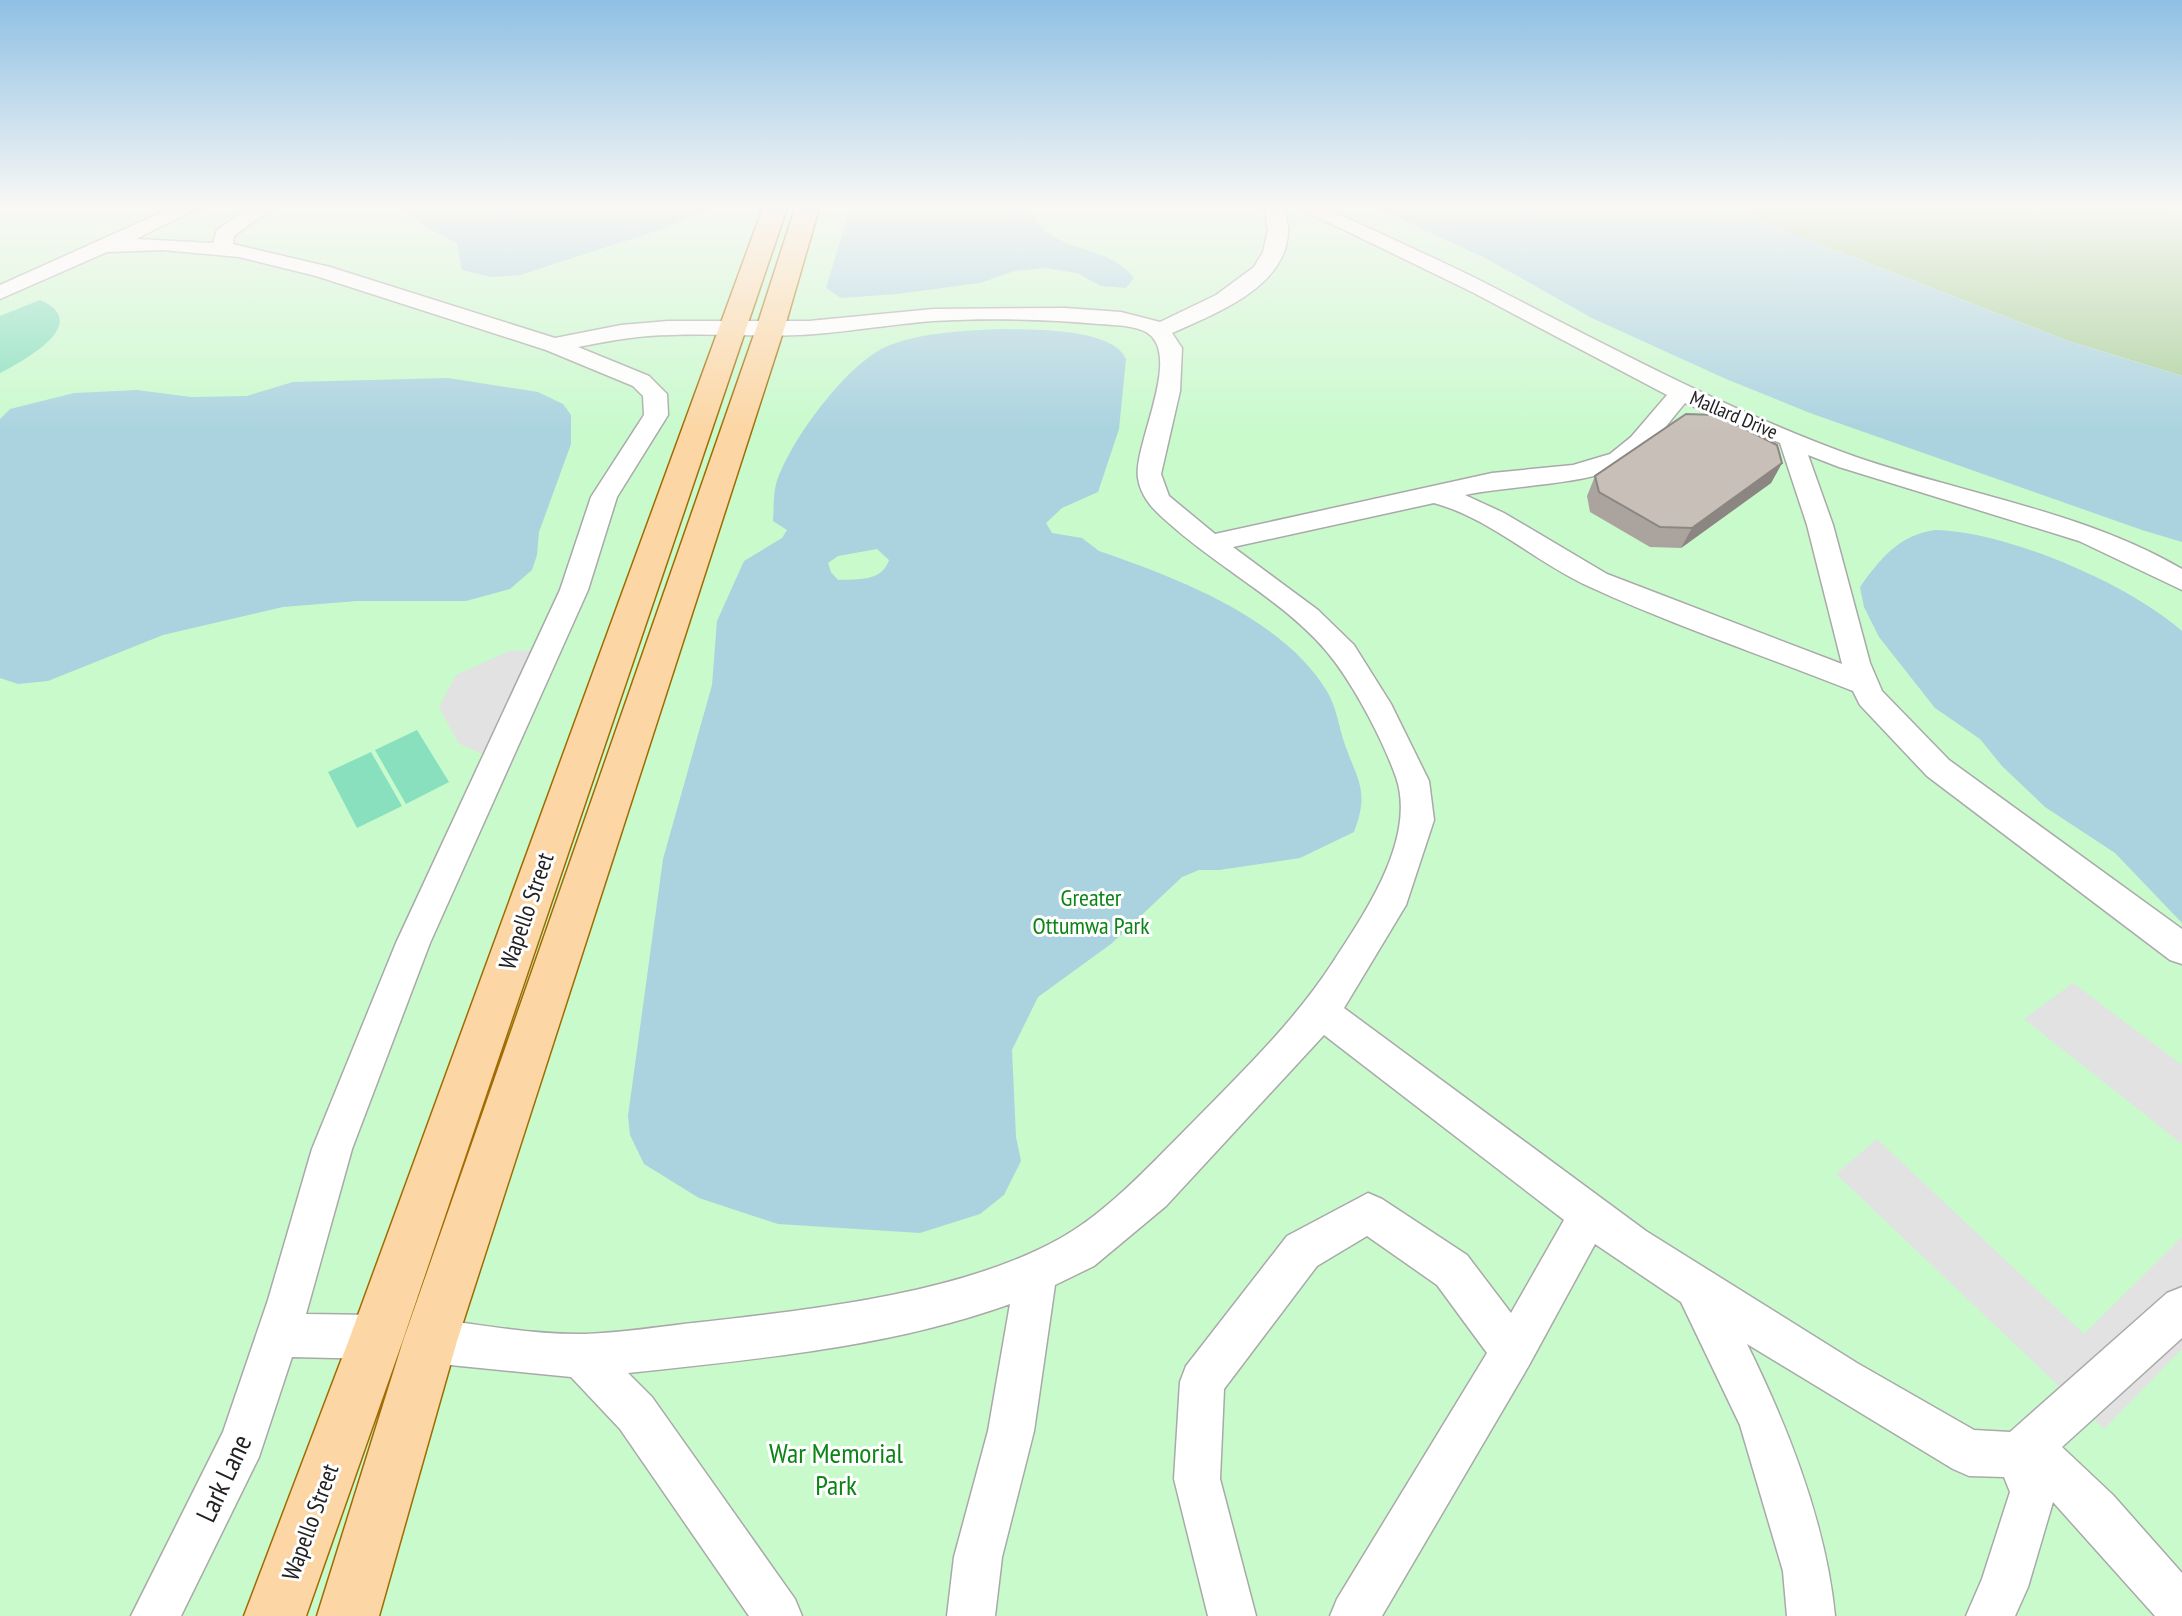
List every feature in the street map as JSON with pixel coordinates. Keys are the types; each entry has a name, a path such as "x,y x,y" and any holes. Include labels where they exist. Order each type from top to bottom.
{"main road":[{"name":"Wapello Street","path":"348,1616 430,1341 751,327 761,280"},
{"name":"Wapello Street","path":"275,1616 751,327 773,280"}],"street":[{"path":"0,293 27,280"},
{"name":"Lark Lane","path":"155,1616 243,1441 332,1149 413,943 574,590 604,497 656,415 655,394 641,381 554,345 352,280"},
{"path":"1157,331 1215,304 1252,280"},
{"name":"Mallard Drive","path":"1463,280 1682,392 1791,440 1848,462 2088,535 2155,565 2182,581"},
{"path":"430,1341 581,1356 855,1323 953,1300 1016,1281 1079,1251 1152,1192 1268,1072 1321,1012 1389,905 1418,820 1413,781 1376,704 1344,652 1308,617 1158,499 1149,474 1168,391 1171,348 1152,326 1121,319 1065,314 933,315 809,328 621,332 554,345"},
{"path":"1211,543 1492,481 1575,472 1619,459 1640,442 1682,392"},
{"path":"1791,440 1820,525 1856,663 1870,697 1938,768 2182,949"},
{"path":"1434,495 1456,501 1495,519 1597,580 1865,684"},
{"path":"1321,1012 1631,1246 1841,1379 1969,1453 2024,1450 2182,1308"},
{"path":"1232,1616 1197,1479 1202,1382 1302,1251 1368,1213 1452,1270 1513,1352"},
{"path":"1354,1616 1513,1352 1590,1214"},
{"path":"971,1616 978,1557 1011,1431 1036,1272"},
{"path":"1696,1287 1761,1420 1807,1571 1811,1616"},
{"path":"277,1335 377,1337"},
{"path":"581,1356 636,1413 778,1616"},
{"path":"2024,1450 2096,1512 2182,1610"},
{"path":"1990,1616 2004,1587 2033,1492 2024,1450"}],"green space":[{"name":"Greater Ottumwa Park","path":"0,280 1913,280 2068,341 2182,376 2182,1616 0,1616"},
{"path":"1912,280 2182,280 2182,376 2068,341"},
{"path":"40,300 55,309 60,319 57,330 37,351 0,373 0,316"},
{"path":"417,730 449,782 406,804 375,750"},
{"path":"371,752 402,806 357,828 328,772"}],"shaded area":[{"path":"547,650 501,751 480,753 458,743 439,707 456,675 509,651"},
{"path":"2073,983 2182,1065 2182,1144 2024,1019"},
{"path":"1877,1139 2084,1334 2182,1237 2182,1349 2104,1429 1836,1174"}],"water":[{"path":"828,280 987,280 897,294 841,298 826,288"},
{"path":"1091,280 1132,280 1126,288 1101,286"},
{"path":"1525,280 1912,280 2068,341 2182,376 2182,542 1810,413 1592,318"},
{"path":"999,329 1049,330 1088,336 1118,349 1126,359 1119,429 1098,492 1062,508 1046,523 1052,533 1082,538 1099,551 1162,574 1226,604 1285,643 1309,666 1331,699 1358,779 1361,807 1354,832 1300,858 1199,870 1182,877 1111,944 1038,997 1012,1050 1016,1137 1021,1161 1004,1195 980,1214 920,1233 778,1224 699,1198 644,1164 630,1135 628,1116 663,859 712,685 717,621 744,561 782,538 787,530 773,521 776,484 793,447 839,385 856,368 890,345 930,335","holes":["877,549 889,560 875,576 853,580 838,580 828,563 838,556"]},
{"path":"448,378 538,392 563,404 571,415 571,444 539,532 532,570 510,589 466,601 357,601 283,607 163,635 48,681 18,684 0,678 0,419 10,409 74,393 137,390 191,397 247,396 293,382"},
{"path":"1935,530 1996,540 2065,563 2131,596 2182,631 2182,923 2115,853 2045,807 2002,766 1980,739 1935,708 1879,637 1864,607 1860,587 1883,558 1901,543"}],"building":[{"path":"1686,414 1717,415 1777,445 1782,463 1692,528 1660,527 1599,492 1595,476"}],"park label":[{"name":"War Memorial Park","path":"836,1468"}]}
